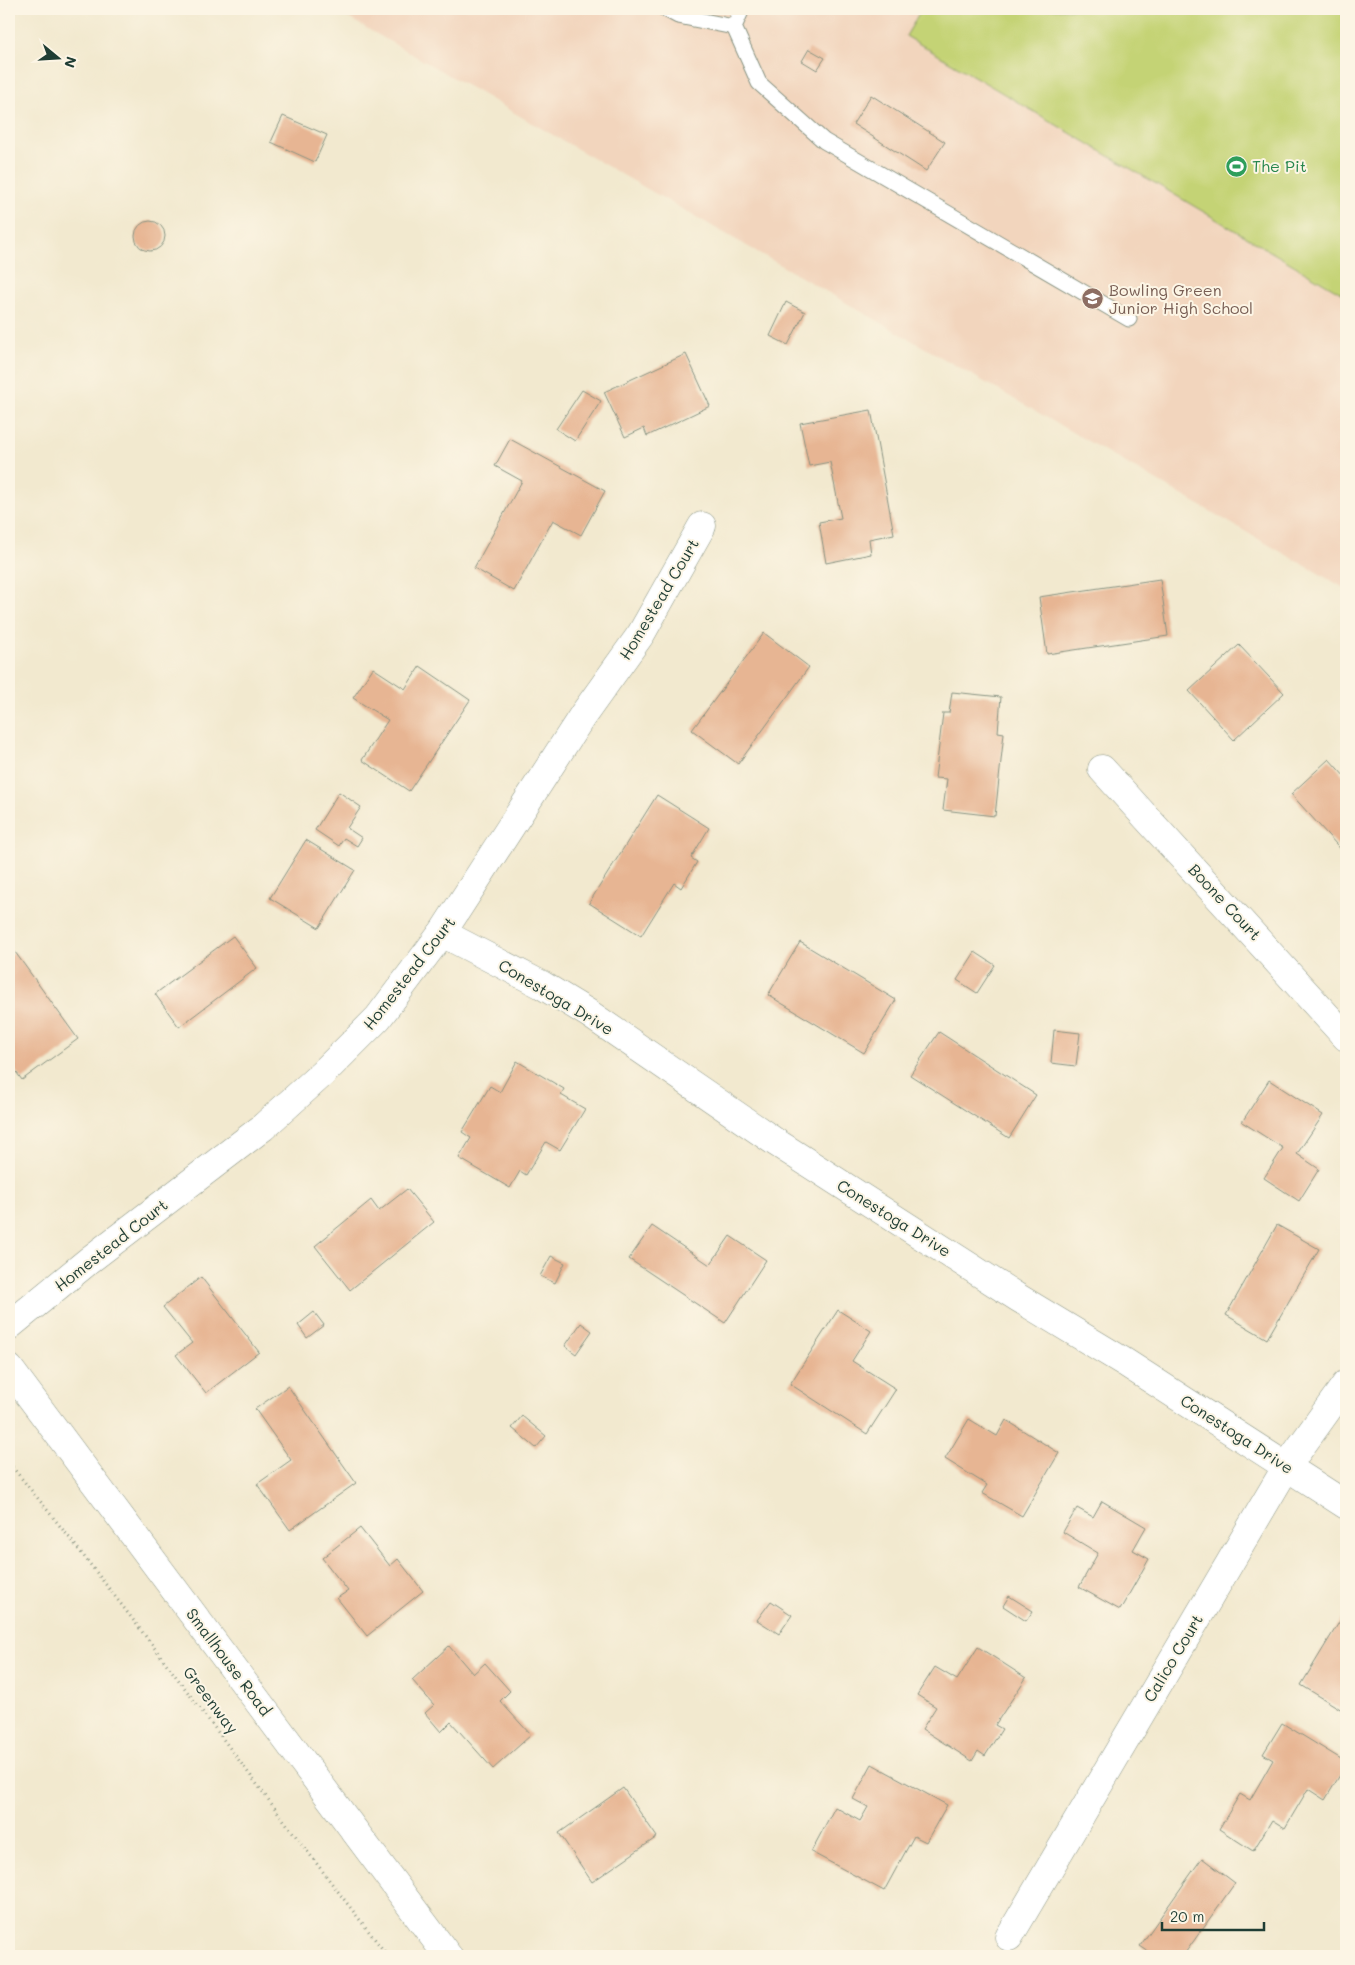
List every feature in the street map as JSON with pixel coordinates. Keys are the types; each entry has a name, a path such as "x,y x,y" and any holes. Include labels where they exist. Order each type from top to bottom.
{"street":[{"name":"Homestead Court","path":"9,1326 92,1258 262,1128 323,1073 378,1018 442,933 583,715 641,634 702,526"},
{"name":"Boone Court","path":"1102,769 1346,1037"},
{"name":"Conestoga Drive","path":"442,933 542,985 588,1013 774,1141 1017,1297 1126,1362 1346,1505"},
{"name":"Smallhouse Road","path":"9,1368 448,1956"},
{"name":"Calico Court","path":"1009,1937 1287,1466 1346,1384"}],"lane":[{"path":"665,9 678,16 734,26"},
{"path":"742,9 734,26 759,83 824,141 1129,319"}],"path":[{"name":"Greenway","path":"9,1463 185,1686 340,1895 388,1956"}],"shaded area":[{"name":"Bowling Green Junior High School","path":"333,9 1346,9 1346,589"}],"green space":[{"name":"The Pit","path":"922,9 1346,9 1346,296 906,36"}],"building":[{"path":"809,49 825,58 817,70 802,61"},
{"path":"871,95 945,142 926,171 853,124"},
{"path":"283,116 327,135 315,162 271,142"},
{"path":"150,221 161,225 165,236 161,247 150,251 139,247 135,236 139,225"},
{"path":"786,302 805,312 788,345 770,336"},
{"path":"686,354 710,406 647,436 644,428 625,437 604,392"},
{"path":"582,390 601,401 575,441 556,429"},
{"path":"871,410 894,534 869,539 871,554 826,563 819,522 841,518 830,462 809,466 800,423"},
{"path":"510,439 605,491 581,535 553,520 514,591 474,568 522,481 495,466"},
{"path":"1160,579 1168,636 1047,654 1039,597"},
{"path":"764,633 809,667 738,764 692,730"},
{"path":"1239,645 1284,693 1234,740 1189,691"},
{"path":"420,666 470,700 409,791 362,760 388,720 353,698 373,668 405,689"},
{"path":"952,692 1001,697 998,732 1004,733 995,816 943,810 947,779 935,778 943,713 949,713"},
{"path":"1329,759 1346,778 1346,855 1291,794"},
{"path":"339,792 361,807 347,828 362,838 357,846 344,838 339,846 315,830"},
{"path":"657,795 709,828 691,858 697,862 681,888 674,883 641,936 589,903"},
{"path":"306,840 355,870 319,928 270,898"},
{"path":"233,936 257,968 179,1027 155,994"},
{"path":"800,942 896,1000 864,1053 768,995"},
{"path":"15,952 78,1039 22,1080 9,1062 9,956"},
{"path":"975,952 995,965 977,993 957,980"},
{"path":"1054,1030 1080,1033 1076,1066 1051,1063"},
{"path":"939,1032 1036,1095 1009,1138 910,1075"},
{"path":"517,1061 564,1089 561,1095 585,1109 560,1150 546,1142 526,1175 520,1171 510,1188 459,1158 471,1138 462,1132 490,1086 500,1092"},
{"path":"1269,1080 1323,1115 1297,1154 1319,1169 1299,1201 1264,1178 1283,1148 1242,1122"},
{"path":"407,1189 434,1222 350,1290 315,1246 371,1200 379,1211"},
{"path":"1277,1225 1319,1249 1267,1339 1226,1315"},
{"path":"652,1226 710,1265 730,1236 766,1260 725,1323 629,1259"},
{"path":"551,1256 565,1263 555,1283 540,1276"},
{"path":"201,1277 259,1352 206,1393 176,1355 192,1343 163,1307"},
{"path":"838,1310 871,1331 852,1361 896,1389 867,1434 790,1384"},
{"path":"314,1312 324,1325 307,1338 298,1325"},
{"path":"581,1323 592,1331 576,1354 565,1346"},
{"path":"288,1386 356,1483 290,1530 257,1484 291,1460 255,1409"},
{"path":"522,1416 546,1436 536,1448 512,1428"},
{"path":"969,1419 997,1436 1006,1420 1059,1453 1022,1516 982,1493 987,1485 945,1459"},
{"path":"1102,1501 1146,1527 1133,1550 1149,1559 1120,1610 1079,1587 1098,1553 1063,1532 1077,1508 1093,1517"},
{"path":"360,1528 390,1566 398,1559 423,1591 367,1636 337,1598 348,1591 322,1558"},
{"path":"1009,1596 1033,1611 1026,1621 1003,1606"},
{"path":"771,1601 792,1615 779,1634 757,1620"},
{"path":"1346,1611 1346,1702 1342,1710 1301,1685"},
{"path":"449,1646 473,1674 485,1663 510,1691 500,1701 531,1735 493,1769 451,1722 441,1732 425,1713 434,1705 412,1680"},
{"path":"978,1647 1026,1678 995,1725 1002,1729 985,1756 978,1751 972,1761 922,1729 936,1707 917,1695 935,1667 957,1680"},
{"path":"1282,1723 1346,1762 1346,1765 1325,1800 1308,1789 1285,1828 1272,1820 1253,1851 1219,1829 1240,1794 1250,1800 1273,1760 1263,1754"},
{"path":"872,1764 947,1805 926,1842 914,1836 884,1891 811,1852 835,1807 860,1821 868,1807 853,1799"},
{"path":"623,1788 657,1837 592,1882 559,1833"},
{"path":"1202,1858 1235,1883 1183,1956 1155,1956 1140,1946"}],"place":[{"name":"The Pit","path":"1236,166"},
{"name":"Bowling Green Junior High School","path":"1093,299"}]}
